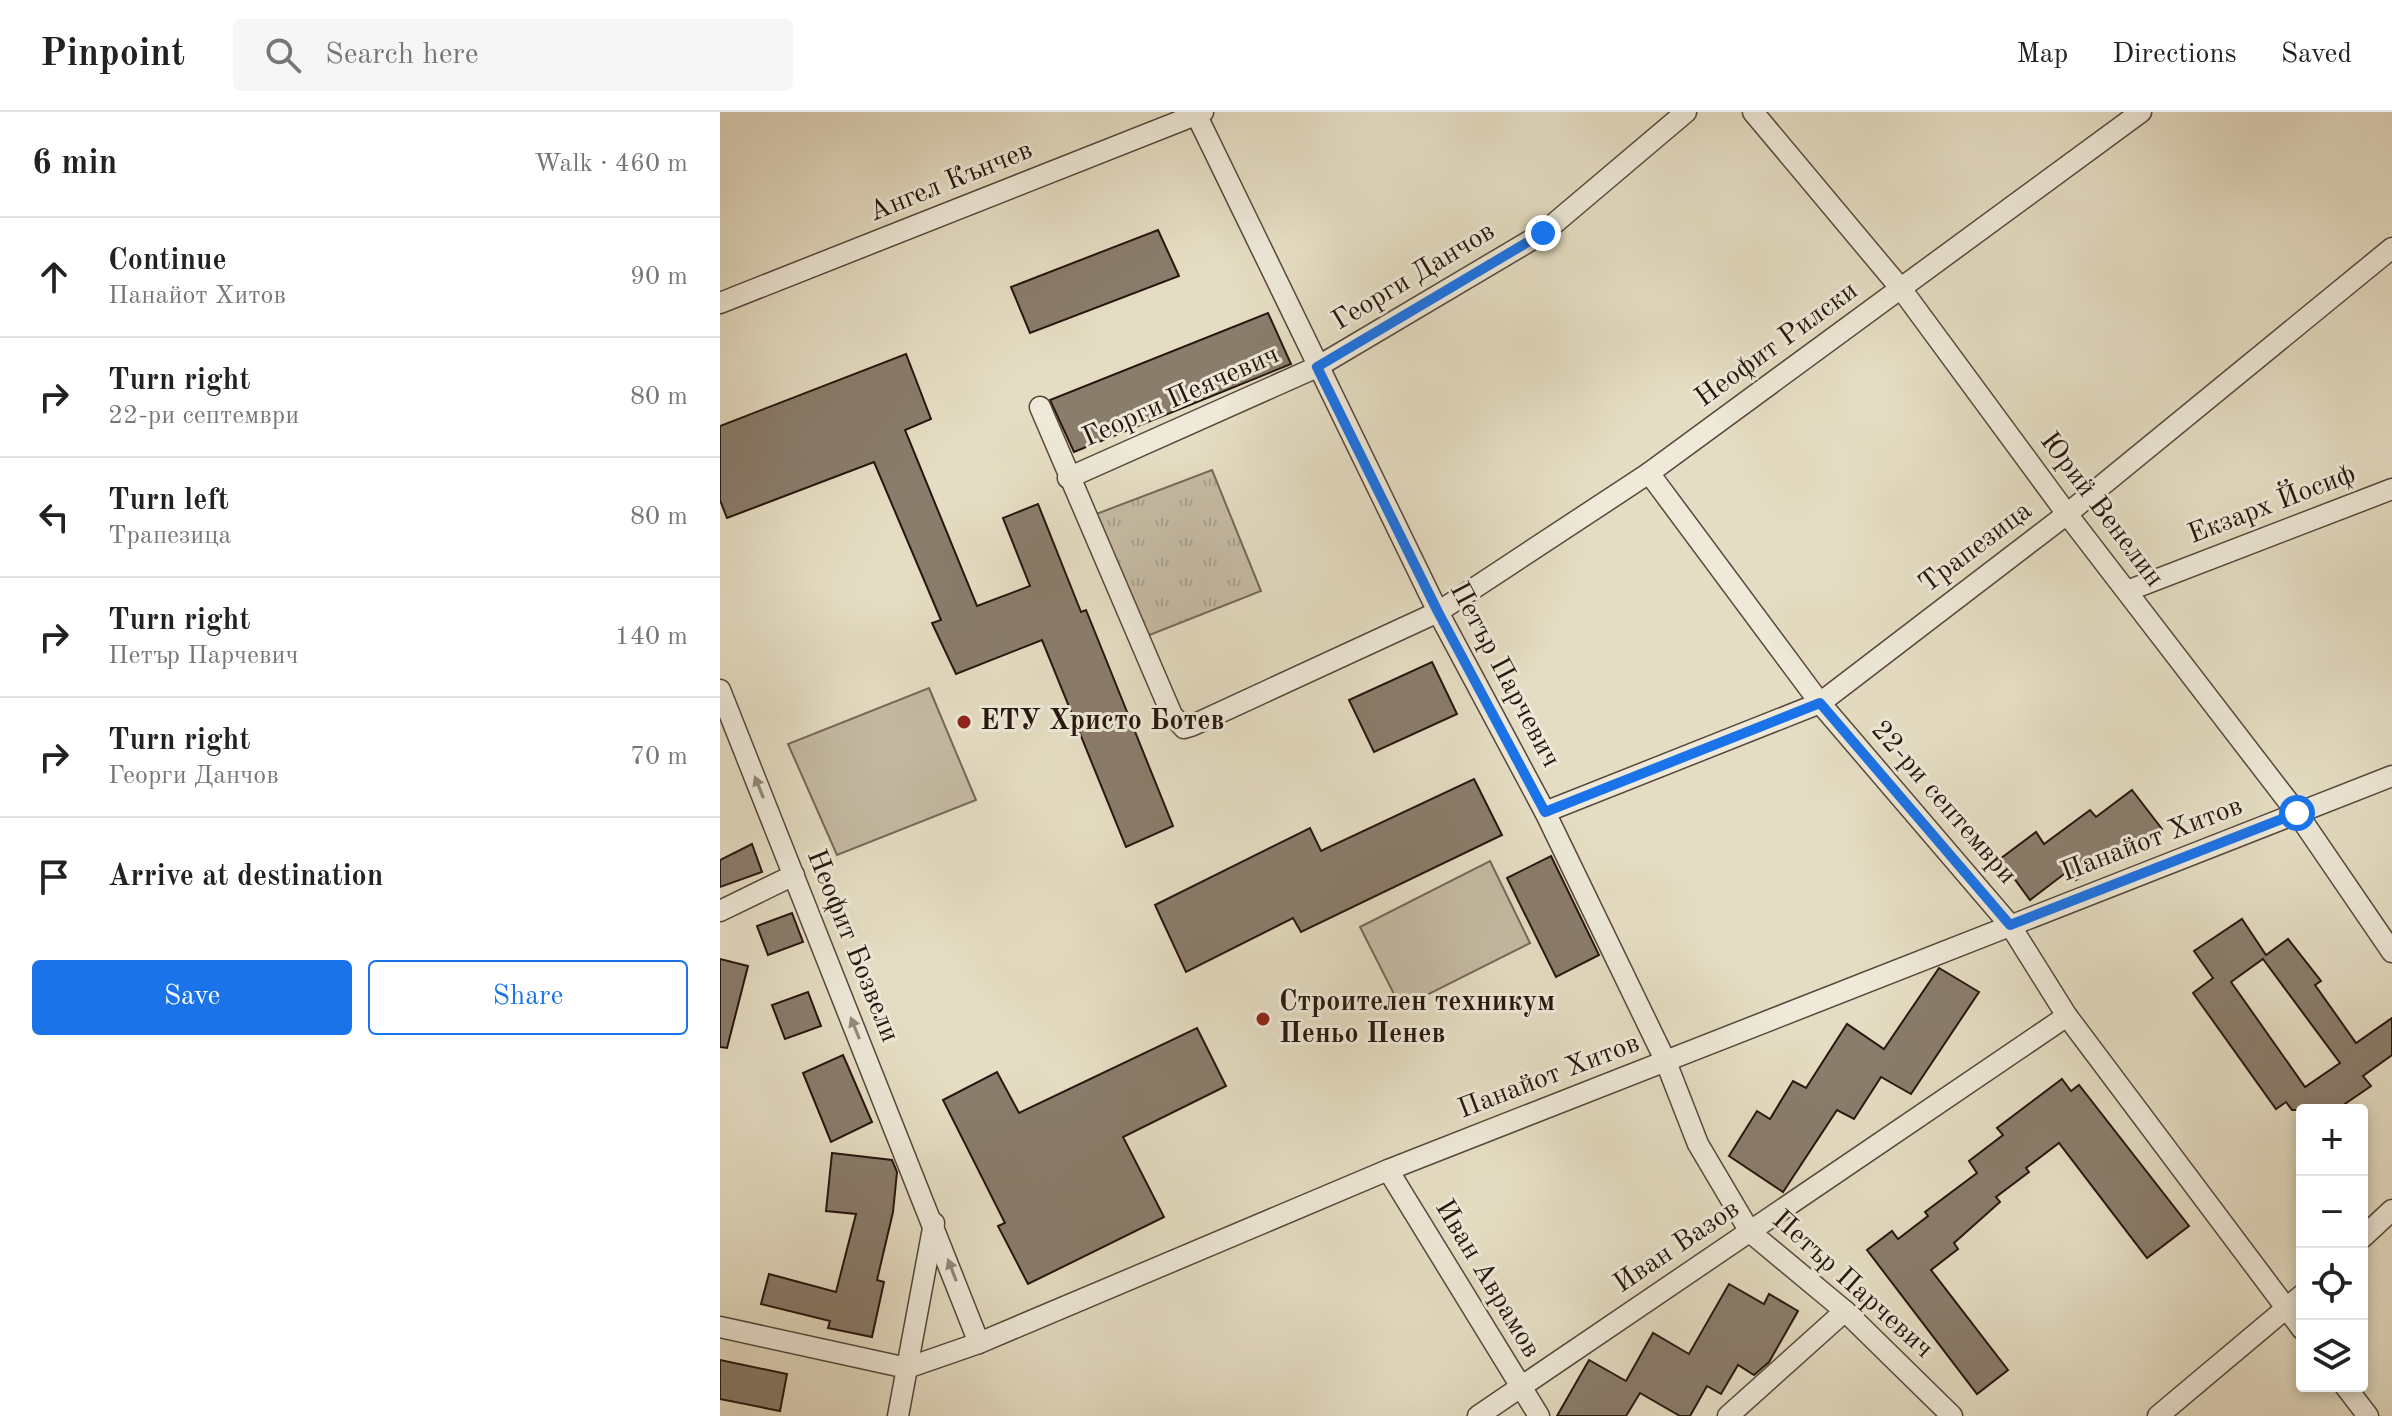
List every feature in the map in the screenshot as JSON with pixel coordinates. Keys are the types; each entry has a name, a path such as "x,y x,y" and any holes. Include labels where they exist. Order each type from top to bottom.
{"street":[{"name":"Георги Данчов","path":"1317,367 1543,233 1686,112"},
{"name":"Юрий Венелин","path":"1753,112 1902,290 2067,514 2297,813 2392,952"},
{"name":"Неофит Рилски","path":"1438,612 1649,473 2141,112"},
{"name":"Петър Парчевич","path":"1198,113 1317,367 1438,612 1545,812 1666,1062 1698,1144 1750,1232 1845,1311 1952,1416"},
{"name":"Ангел Кънчев","path":"720,303 1198,113"},
{"name":"Трапезица","path":"1545,812 1820,703 2067,514 2392,248"},
{"name":"Георги Пеячевич","path":"1068,478 1317,367"},
{"name":"Георги Пеячевич","path":"1040,407 1172,715 1184,728 1438,612"},
{"name":"22-ри септември","path":"1649,473 1820,703 2010,925 2067,1016 2296,1322"},
{"name":"Екзарх Йосиф","path":"2127,591 2392,489"},
{"name":"Неофит Бозвели","path":"720,690 934,1223 979,1343"},
{"name":"Панайот Хитов","path":"907,1368 979,1343 1388,1170 2392,776"},
{"path":"720,911 794,875"},
{"name":"Иван Вазов","path":"1478,1416 2067,1016"},
{"name":"Иван Аврамов","path":"1388,1170 1539,1416"},
{"path":"2368,1232 2392,1210"},
{"path":"898,1416 934,1223"},
{"path":"2158,1416 2296,1300"},
{"path":"1728,1416 1845,1311"},
{"path":"720,1327 907,1368"},
{"path":"2350,1392 2368,1416"}],"green space":[{"path":"1212,470 1261,591 1142,638 1091,516"},
{"path":"929,688 976,800 837,855 788,744"},
{"path":"1490,861 1530,943 1401,1008 1360,927"}],"building":[{"path":"1158,230 1179,276 1030,333 1011,287"},
{"path":"1268,313 1291,364 1074,452 1050,400"},
{"path":"906,354 931,419 905,430 977,606 1030,586 1003,518 1038,504 1081,612 1086,610 1173,826 1126,847 1042,640 956,674 932,623 941,620 874,462 727,518 720,500 720,426"},
{"path":"1432,662 1457,714 1374,752 1349,700"},
{"path":"1474,779 1502,835 1301,932 1293,918 1186,972 1155,905 1310,828 1321,851"},
{"path":"2132,790 2162,829 2122,860 2115,853 2076,880 2068,871 2030,900 2000,859 2036,832 2044,844 2090,810 2096,817"},
{"path":"752,844 762,872 720,887 720,860"},
{"path":"1551,856 1599,955 1556,977 1507,878"},
{"path":"792,913 803,942 768,955 757,926"},
{"path":"2242,919 2266,955 2288,939 2321,981 2315,985 2356,1043 2392,1018 2392,1055 2363,1076 2371,1086 2345,1104 2296,1104 2296,1110 2292,1110 2286,1102 2276,1109 2193,993 2213,978 2194,951","holes":["2263,959 2340,1063 2305,1087 2231,982"]},
{"path":"720,959 748,966 727,1048 720,1047"},
{"path":"1939,968 1979,992 1911,1094 1881,1077 1854,1119 1837,1110 1783,1192 1729,1156 1757,1111 1770,1119 1793,1081 1806,1088 1847,1024 1884,1049"},
{"path":"808,992 821,1026 785,1039 772,1005"},
{"path":"1197,1028 1226,1086 1123,1137 1164,1217 1028,1284 998,1226 1005,1223 943,1100 997,1072 1019,1113"},
{"path":"843,1055 872,1122 831,1142 803,1073"},
{"path":"2062,1079 2071,1091 2079,1085 2189,1226 2147,1258 2059,1143 2026,1168 2029,1172 1996,1197 2000,1202 1954,1243 1958,1249 1931,1270 2008,1370 1977,1394 1867,1250 1892,1231 1898,1239 1928,1216 1925,1212 1977,1173 1969,1161 2003,1135 1997,1128"},
{"path":"832,1153 892,1160 897,1172 893,1212 877,1280 884,1282 872,1337 828,1328 830,1321 761,1304 769,1274 836,1292 856,1214 826,1211"},
{"path":"1729,1284 1764,1304 1769,1294 1798,1311 1769,1362 1754,1375 1738,1365 1721,1394 1707,1386 1690,1416 1680,1416 1640,1393 1626,1416 1557,1416 1589,1360 1626,1381 1653,1333 1689,1354"},
{"path":"720,1360 787,1374 780,1411 720,1399"}],"place":[{"name":"ЕТУ Христо Ботев","path":"964,722"},
{"name":"Строителен техникум Пеньо Пенев","path":"1263,1019"}],"route":[{"path":"1543,233 1317,367 1438,612 1545,812 1820,703 2010,925 2297,813"}]}
